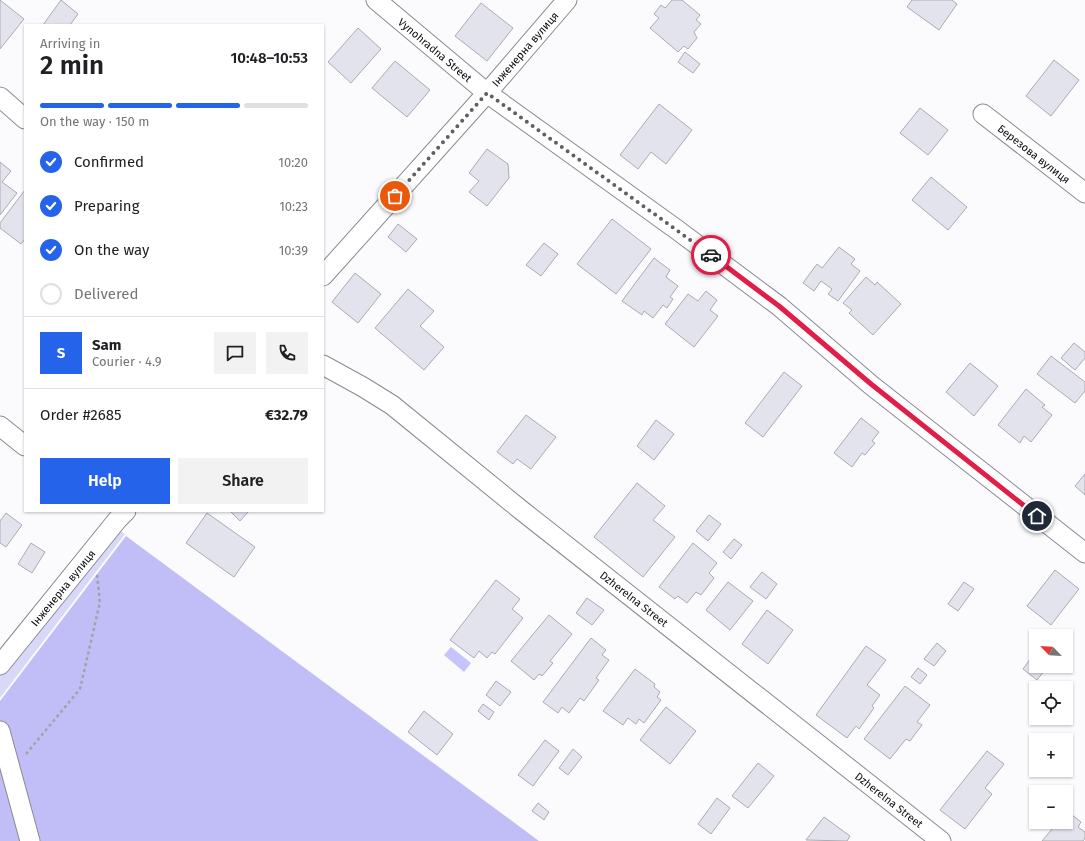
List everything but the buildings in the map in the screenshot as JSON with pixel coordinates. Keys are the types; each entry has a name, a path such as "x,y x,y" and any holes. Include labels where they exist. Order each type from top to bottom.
{"street":[{"name":"Vynohradna Street","path":"376,0 487,93 676,229 779,306 871,384 1085,553"},
{"name":"Інженерна вулиця","path":"324,275 487,93 567,0"},
{"path":"0,97 24,118"},
{"name":"Березова вулиця","path":"983,114 1085,193"},
{"name":"Dzherelna Street","path":"324,366 392,405 521,510 941,841"},
{"path":"0,426 24,445"},
{"name":"Інженерна вулиця","path":"0,665 94,549 117,514"},
{"path":"0,731 30,841"}],"path":[{"path":"11,771 80,689 100,602 94,549"}],"shaded area":[{"path":"114,527 125,534 0,698 0,668"},
{"path":"126,536 539,841 0,841 0,701"},
{"path":"451,647 471,663 464,672 444,655"}],"way so far":[{"path":"395,196 487,93 711,255"}],"route":[{"path":"711,255 779,306 871,384 1037,516"}]}
